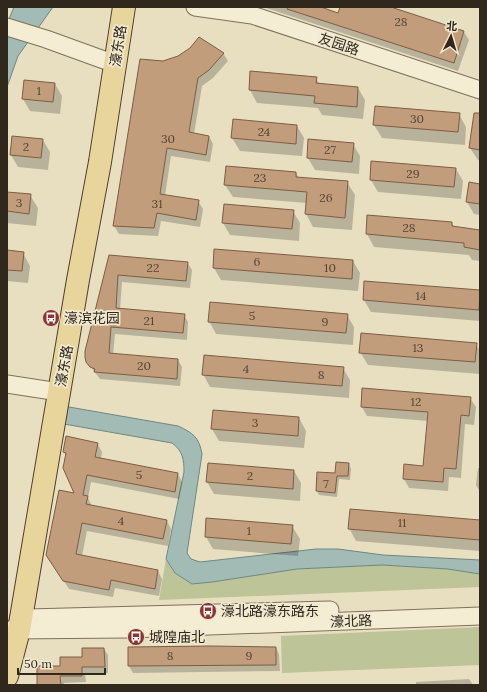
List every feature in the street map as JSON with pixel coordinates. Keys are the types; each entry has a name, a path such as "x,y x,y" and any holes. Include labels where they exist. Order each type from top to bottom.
{"main road":[{"name":"濠东路","path":"7,676 12,622 53,391 112,7"},
{"name":"濠东路","path":"53,391 100,162 124,7"}],"street":[{"name":"友园路","path":"195,7 252,15 480,90"},
{"path":"7,27 46,39 104,60"},
{"path":"7,384 53,391"},
{"name":"濠北路","path":"12,622 480,605"},
{"name":"濠北路","path":"12,622 130,629 480,616"}],"green space":[{"path":"166,559 175,573 192,584 297,569 382,565 448,569 480,574 480,587 159,600"},
{"path":"480,627 480,665 282,673 281,636"}],"water":[{"path":"14,7 53,7 18,56 7,87 7,24"},
{"path":"69,407 178,426 194,436 199,443 202,454 187,553 191,559 200,562 316,549 338,549 383,555 480,560 480,574 448,569 382,565 297,569 192,584 175,573 166,559 184,472 183,460 179,449 172,443 64,424 66,408"}],"building":[{"path":"288,7 321,7 338,13 340,7 391,7 464,31 454,63 287,9"},
{"path":"199,37 224,53 209,70 198,78 189,132 209,136 206,155 167,148 160,194 199,200 196,220 157,213 154,228 113,226 140,59 163,61 178,56 190,48"},
{"path":"250,71 317,77 316,83 358,87 357,107 314,103 315,96 249,90"},
{"path":"24,80 55,83 53,102 22,99"},
{"path":"375,106 460,113 458,132 373,125"},
{"path":"474,113 480,113 480,150 469,148"},
{"path":"233,119 297,125 296,144 231,138"},
{"path":"12,136 43,139 41,158 10,155"},
{"path":"308,139 354,143 352,162 307,158"},
{"path":"371,161 456,168 454,187 370,180"},
{"path":"226,166 296,172 296,177 348,181 345,218 305,214 307,192 224,185"},
{"path":"469,182 480,184 480,204 466,202"},
{"path":"7,192 31,194 29,214 7,211"},
{"path":"224,204 294,210 292,229 222,223"},
{"path":"367,215 452,222 452,226 480,230 480,250 464,247 464,243 366,234"},
{"path":"214,249 353,260 352,279 213,268"},
{"path":"7,250 24,252 22,271 7,270"},
{"path":"109,255 188,262 186,281 118,275 116,308 185,314 183,333 111,327 109,353 178,359 177,379 94,372 95,369 90,367 86,362 85,351"},
{"path":"364,281 480,290 479,310 363,300"},
{"path":"210,302 348,314 346,333 208,322"},
{"path":"361,333 477,343 475,362 359,353"},
{"path":"204,355 344,367 342,386 202,375"},
{"path":"362,388 471,397 469,416 461,415 456,469 444,468 443,482 403,479 404,464 423,466 428,412 361,407"},
{"path":"213,410 299,417 298,436 211,429"},
{"path":"66,436 98,443 95,457 178,473 175,492 87,475 83,495 88,496 86,504 167,520 163,539 82,523 76,554 158,570 155,589 111,580 109,590 63,581 46,555 59,490 74,493 63,468 66,453 63,452"},
{"path":"336,462 349,463 348,476 337,476 335,493 316,491 317,472 335,473"},
{"path":"208,463 294,470 293,489 206,482"},
{"path":"350,509 480,520 480,540 348,529"},
{"path":"206,518 293,525 291,544 205,537"},
{"path":"128,647 276,647 276,665 128,666"},
{"path":"82,648 104,648 105,667 82,667 82,676 60,676 61,685 37,685 37,666 60,666 60,657 82,657"}],"place":[{"name":"濠滨花园","path":"51,318"},
{"name":"濠北路濠东路东","path":"208,611"},
{"name":"城隍庙北","path":"136,637"}]}
